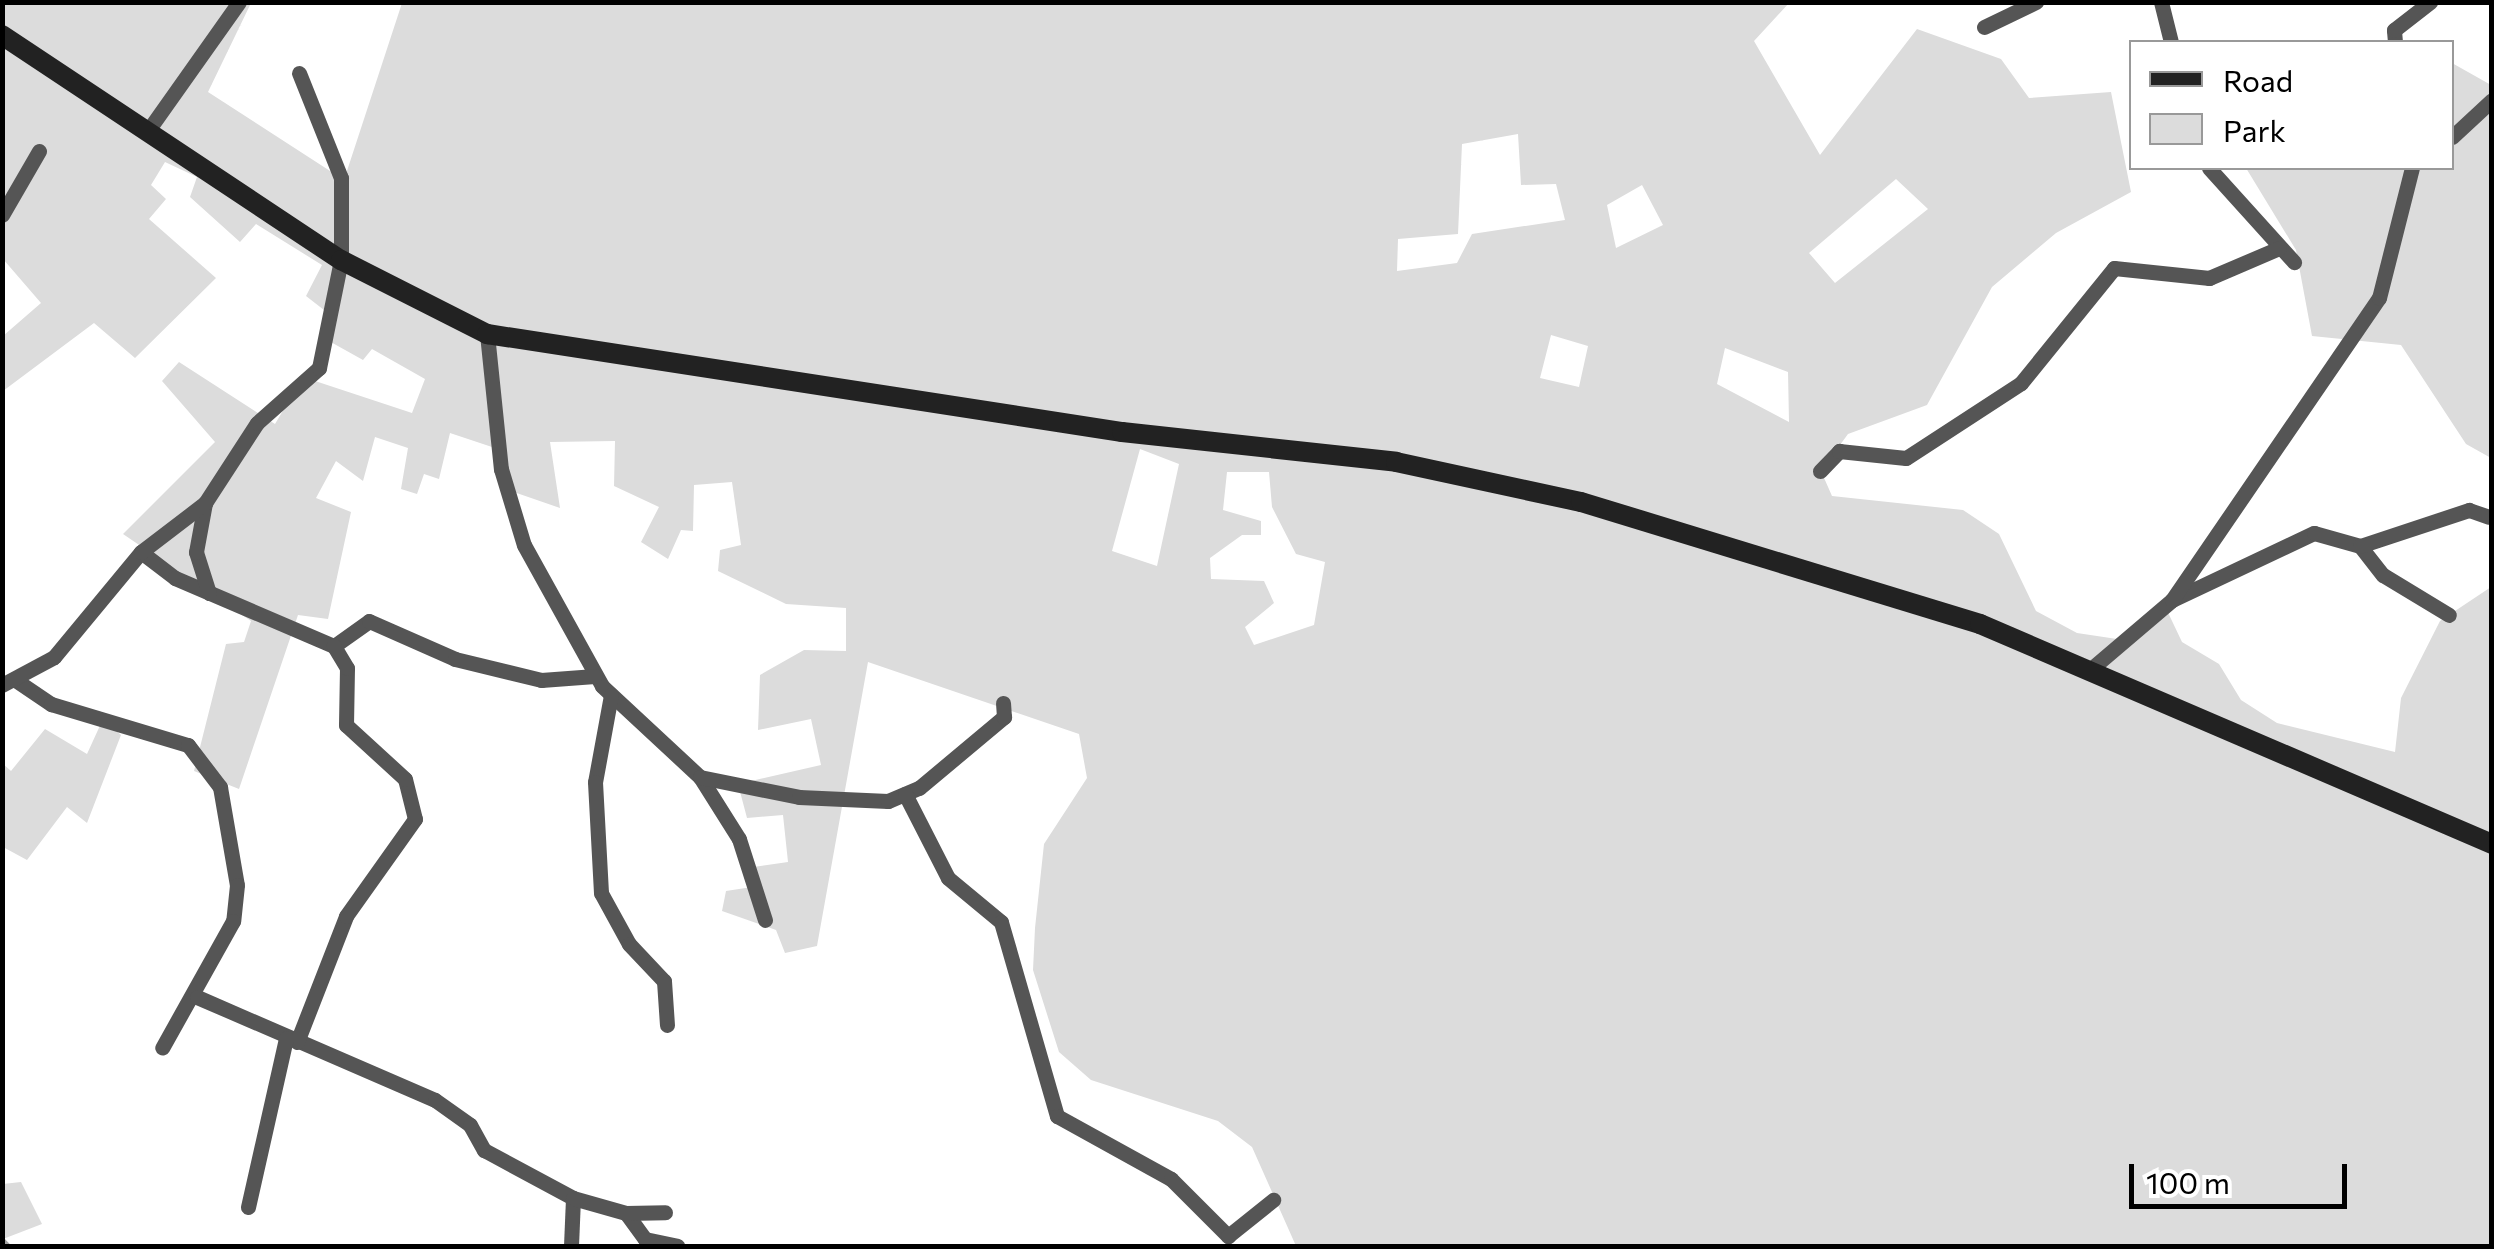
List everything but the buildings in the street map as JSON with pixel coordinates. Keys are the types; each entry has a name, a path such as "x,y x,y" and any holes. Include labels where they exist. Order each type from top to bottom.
{"main road":[{"path":"2,34 342,260 487,334 1485,480 1980,624 2492,844"}],"street":[{"path":"147,132 238,2"},
{"path":"1984,27 2036,2"},
{"path":"2161,2 2170,40"},
{"path":"2394,40 2394,30 2426,4"},
{"path":"8,682 54,657 141,552 205,503 258,423 319,368 342,260 341,178 299,72"},
{"path":"2454,134 2492,100"},
{"path":"2,215 39,150"},
{"path":"2211,170 2294,262"},
{"path":"2172,600 2379,298 2415,170"},
{"path":"1820,471 1838,451 1906,458 2021,384 2114,268 2209,278 2279,248"},
{"path":"487,334 508,501 595,676 700,776 739,839 765,920"},
{"path":"205,503 196,552 209,592"},
{"path":"2091,669 2172,600 2280,542 2314,533 2360,546 2469,510 2490,517"},
{"path":"2360,546 2383,575 2450,615"},
{"path":"141,552 209,592 334,646 348,668 346,725 405,779 415,819 346,916 291,1040 248,1207"},
{"path":"334,646 369,621 424,651 521,675 595,676"},
{"path":"8,682 51,704 188,745 207,760 237,885 233,921 197,997 162,1048"},
{"path":"611,695 594,782 602,893 629,944 664,981 667,1026"},
{"path":"700,776 854,804 905,794 1004,717 1002,704"},
{"path":"905,794 948,878 1000,922 1057,1116 1170,1179 1243,1246"},
{"path":"197,997 435,1100 470,1125 484,1150 572,1198 626,1213 665,1212"},
{"path":"572,1198 572,1246"},
{"path":"1228,1236 1273,1200"},
{"path":"626,1213 645,1239 677,1246"}],"green space":[{"path":"3,3 251,3 208,92 344,180 402,3 1789,3 1754,41 1820,155 1917,29 2001,59 2029,98 2111,92 2131,192 2056,233 1992,287 1927,405 1848,434 1821,471 1832,496 1963,510 1999,534 2036,611 2077,633 2117,639 2163,602 2182,642 2219,664 2241,700 2277,723 2395,752 2401,698 2440,621 2491,587 2491,1246 1296,1246 1252,1147 1218,1121 1091,1080 1059,1052 1033,970 1035,928 1044,844 1087,778 1079,734 868,662 817,946 785,953 776,930 722,911 726,891 752,887 753,867 788,862 783,815 747,818 738,784 821,765 811,719 758,730 760,675 804,650 846,651 846,608 786,604 718,571 720,550 741,545 732,482 694,485 693,531 681,530 668,559 641,542 659,507 614,486 615,441 550,442 560,508 499,487 501,450 450,433 439,479 424,474 417,494 401,489 408,448 375,437 363,481 336,461 316,498 351,512 328,619 298,615 239,789 194,771 226,644 244,642 251,621 123,534 215,442 162,381 179,362 275,424 303,377 412,413 425,379 372,349 363,360 320,336 333,317 306,296 322,265 256,224 240,242 190,197 197,177 165,162 151,185 166,199 149,219 216,278 135,358 94,323 3,391 3,336 41,303 3,259","holes":["1518,134 1521,185 1556,184 1565,220 1472,234 1457,263 1397,271 1398,239 1458,234 1462,144","1896,179 1928,209 1835,283 1809,253","1642,185 1663,225 1616,248 1607,205","1551,335 1588,346 1579,387 1540,378","1725,348 1788,372 1789,422 1717,384","1140,449 1179,464 1157,566 1112,551","1227,472 1269,472 1272,507 1296,554 1325,562 1314,625 1254,645 1245,627 1274,603 1264,581 1211,579 1210,558 1242,535 1261,535 1261,521 1223,510"]},
{"path":"2454,64 2491,85 2491,458 2466,444 2401,345 2312,336 2296,250 2247,170 2454,170"},
{"path":"103,719 121,735 87,823 67,807 27,860 3,847 2,763 11,771 45,729 87,754"},
{"path":"21,1182 42,1224 3,1239 3,1184"}],"waterway":[{"path":"2,1239 9,1246"}]}
